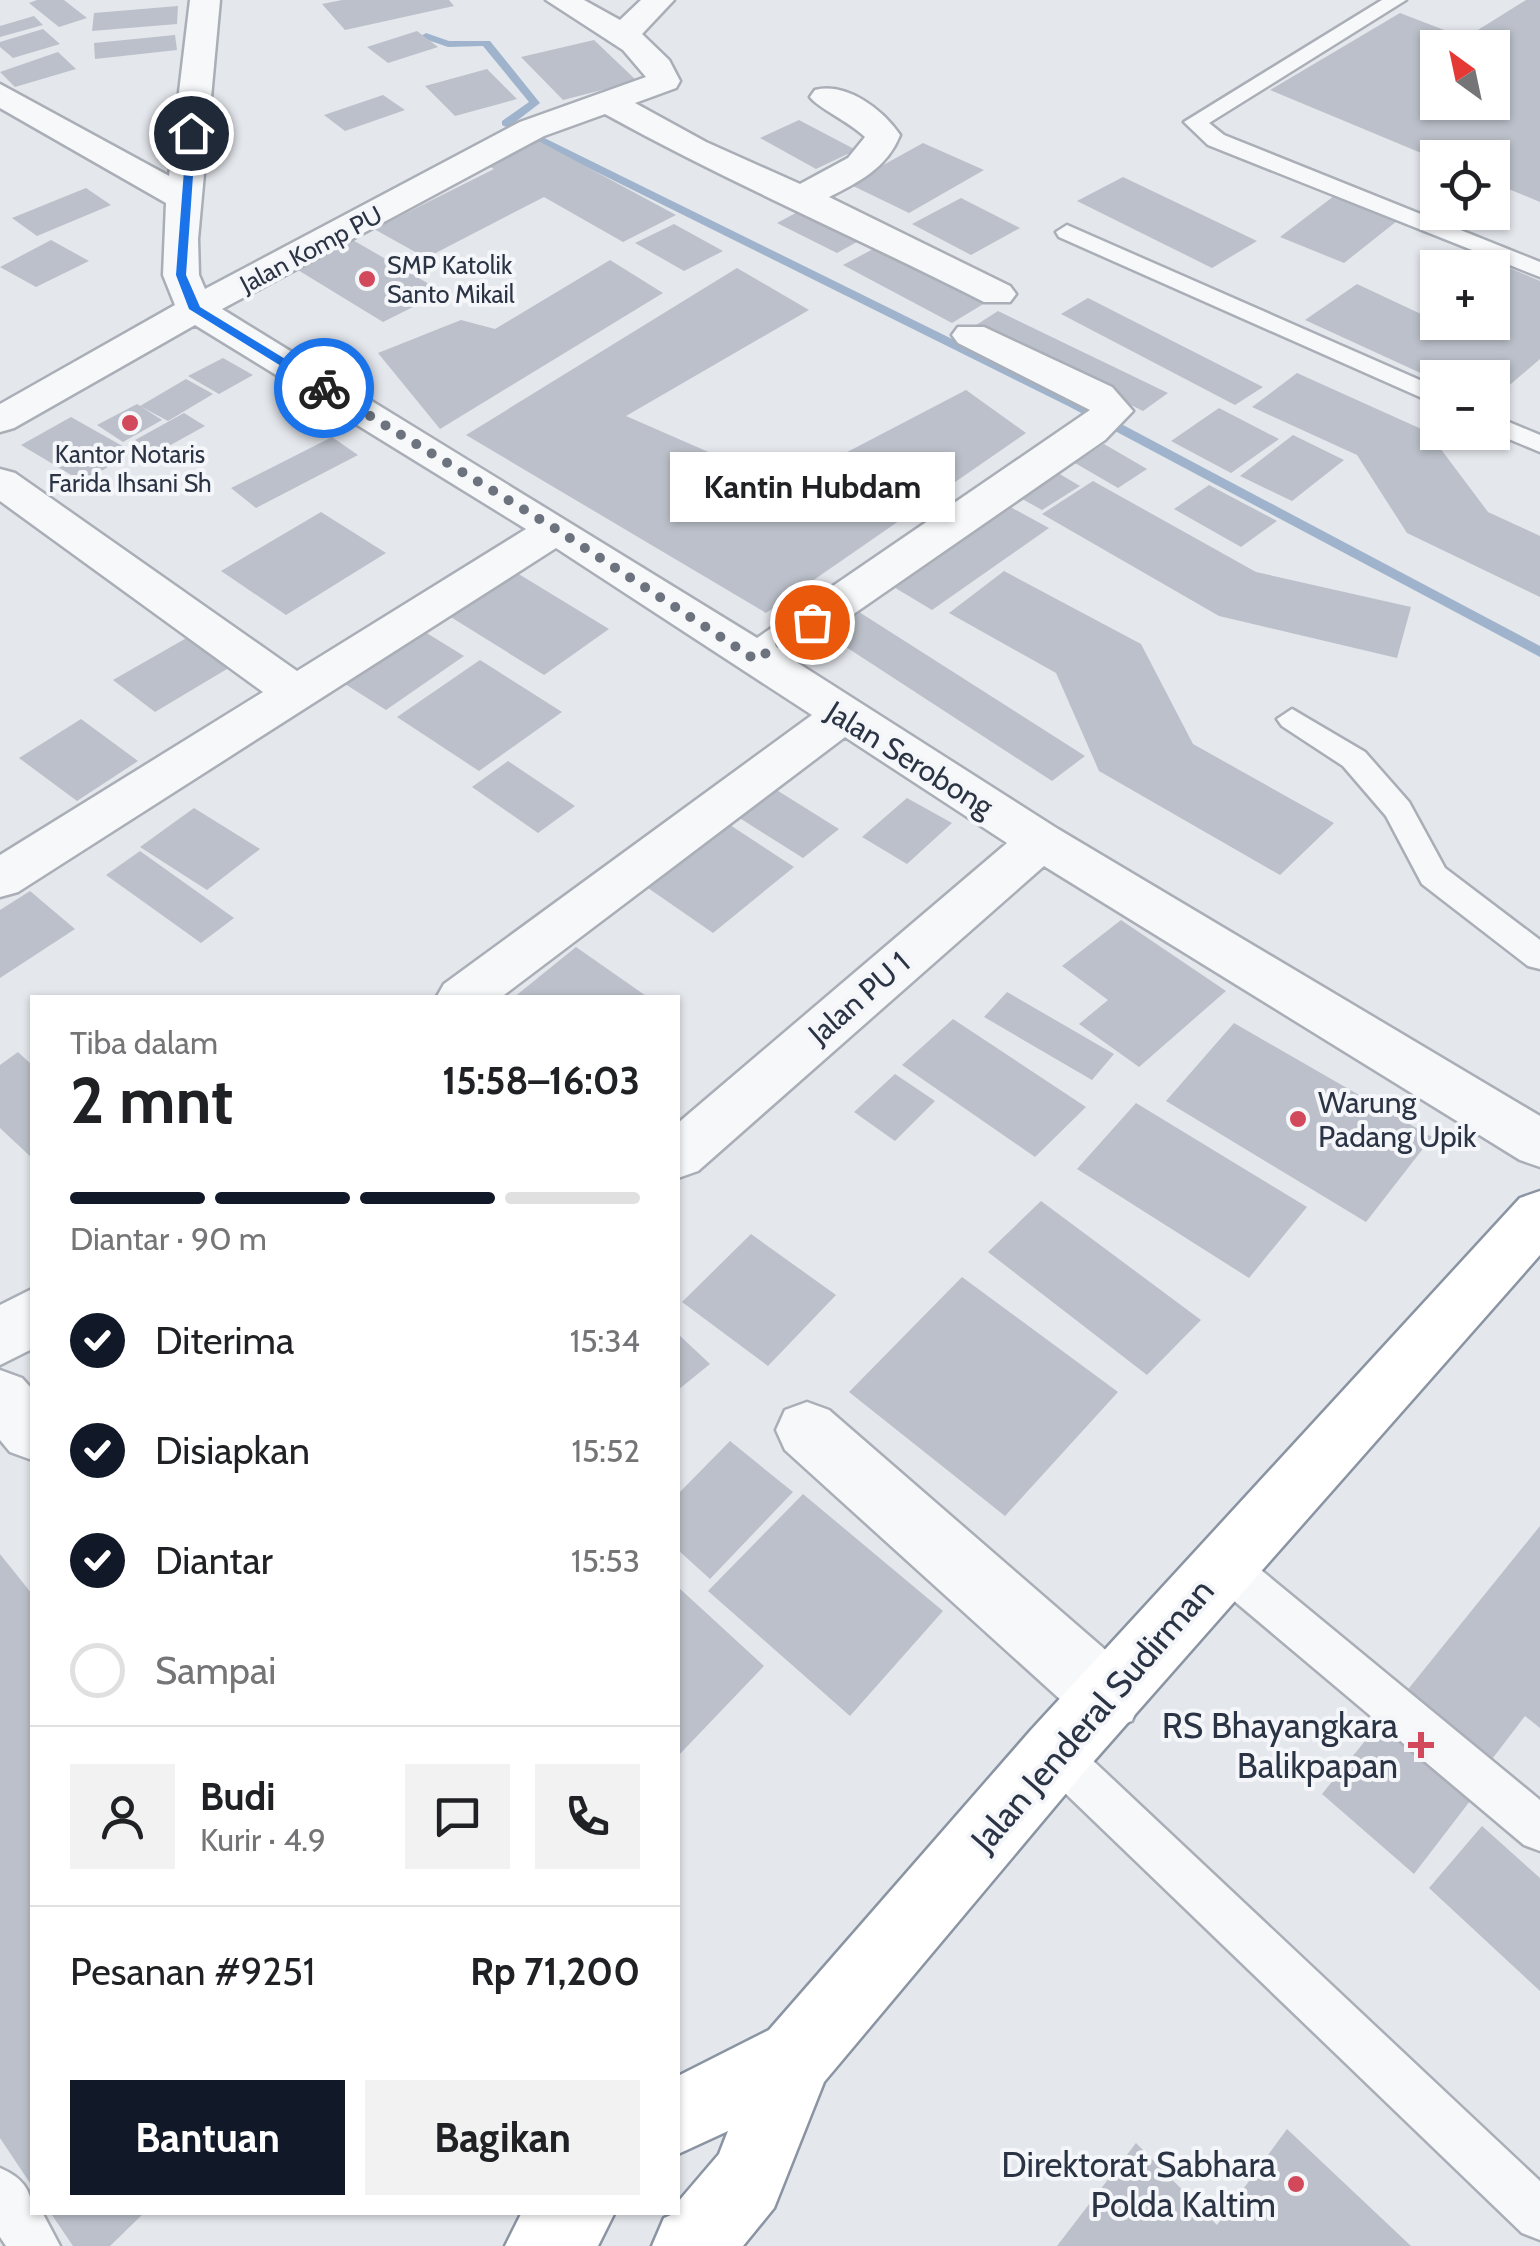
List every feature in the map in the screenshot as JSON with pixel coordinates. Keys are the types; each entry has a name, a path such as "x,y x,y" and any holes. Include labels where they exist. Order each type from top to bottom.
{"highway":[{"name":"Jalan Jenderal Sudirman","path":"692,2246 746,2181 796,2057 1223,1565 1536,1227"},
{"path":"680,2115 796,2057"},
{"path":"545,2246 573,2215"}],"street":[{"path":"195,309 181,275 184,199 205,0"},
{"path":"561,0 622,36 660,0"},
{"name":"Jalan Komp PU","path":"0,420 195,309 525,133 664,81 659,66 622,36"},
{"path":"0,94 184,199"},
{"path":"801,197 863,164 880,149 883,136 876,124 826,97"},
{"path":"609,102 694,150 801,197 996,294"},
{"name":"Jalan Serobong","path":"195,309 556,529 1041,841 1540,1144"},
{"path":"756,660 1102,421 1098,395 971,334"},
{"path":"0,374 40,396"},
{"path":"0,482 293,690"},
{"path":"0,879 293,690 556,529"},
{"path":"466,995 842,716"},
{"name":"Jalan PU 1","path":"680,1153 1041,841"},
{"path":"0,1339 30,1316"},
{"path":"0,1397 30,1430"},
{"path":"806,1430 1108,1697"}],"lane":[{"path":"1396,0 1195,122 1216,140 1540,270"},
{"path":"1068,232 1420,390"},
{"path":"1510,431 1540,444"},
{"path":"1292,719 1354,759 1398,810 1433,876 1540,957"},
{"path":"1223,1565 1540,1829"},
{"path":"1055,1754 1540,2215"},
{"path":"0,2194 35,2246"}],"building":[{"path":"64,0 87,18 59,27 29,3"},
{"path":"342,0 449,0 454,6 345,30 322,4"},
{"path":"1526,0 1540,0 1540,202 1510,190 1510,140 1420,140 1420,152 1270,90 1400,13 1444,30 1420,30 1420,120 1510,120 1510,30 1478,30"},
{"path":"178,6 177,24 92,31 94,13"},
{"path":"34,16 43,25 0,37 0,26"},
{"path":"43,29 60,44 13,58 0,47 0,42"},
{"path":"417,31 438,47 388,63 367,47"},
{"path":"175,35 177,50 95,59 94,43"},
{"path":"594,40 637,81 563,100 521,57"},
{"path":"58,52 76,69 15,87 0,72"},
{"path":"487,69 517,99 455,116 425,86"},
{"path":"383,95 405,110 345,131 324,115"},
{"path":"799,120 856,150 816,169 760,138"},
{"path":"533,138 676,215 623,242 544,197 426,258 374,229 494,169 481,162"},
{"path":"923,143 984,170 909,213 849,184"},
{"path":"1123,177 1257,241 1212,268 1077,201"},
{"path":"86,188 111,205 37,236 12,218"},
{"path":"1334,196 1397,221 1344,263 1280,237"},
{"path":"961,198 1020,228 971,255 912,224"},
{"path":"807,207 866,237 837,253 777,223"},
{"path":"674,224 723,251 684,271 635,243"},
{"name":"SMP Katolik Santo Mikail","path":"351,239 443,292 383,322 293,267"},
{"path":"51,240 89,261 36,287 0,267"},
{"path":"877,247 985,303 952,323 843,265"},
{"path":"610,260 663,293 440,429 378,353 461,320 495,329"},
{"path":"737,268 809,310 626,416 784,485 966,390 1026,433 766,613 466,435"},
{"path":"1510,268 1540,281 1540,359 1510,385 1510,360 1420,360 1420,373 1305,320 1357,284 1420,314 1420,340 1510,340"},
{"path":"1088,298 1263,387 1235,405 1061,314"},
{"path":"998,311 1168,393 1143,411 973,327"},
{"path":"223,358 253,375 219,394 188,376"},
{"path":"1297,373 1420,428 1420,450 1442,450 1488,512 1540,536 1540,597 1407,533 1357,455 1252,407"},
{"path":"186,379 213,394 168,421 140,406"},
{"name":"Kantor Notaris Farida Ihsani Sh","path":"137,404 162,420 123,442 97,425"},
{"path":"1219,408 1279,439 1231,473 1171,441"},
{"path":"184,413 205,426 156,453 135,440"},
{"path":"71,417 133,452 83,482 21,445"},
{"path":"1293,435 1344,460 1292,501 1240,476"},
{"path":"332,437 358,455 256,508 231,488"},
{"path":"1104,444 1147,469 1118,488 1075,463"},
{"path":"1053,470 1080,486 1042,510 1015,495"},
{"path":"1093,481 1256,572 1411,607 1397,658 1219,616 1042,514"},
{"path":"1209,485 1277,521 1241,547 1174,509"},
{"path":"1003,503 1049,528 932,610 887,583"},
{"path":"321,512 386,553 286,615 221,571"},
{"path":"507,567 609,629 544,675 441,611"},
{"path":"1004,571 1141,644 1193,744 1334,823 1280,875 1099,771 1056,673 949,613"},
{"path":"856,610 1085,756 1052,781 823,632"},
{"path":"412,624 464,656 386,710 334,677"},
{"path":"190,636 232,666 155,712 113,680"},
{"path":"480,660 562,712 479,771 397,717"},
{"path":"81,719 138,761 77,801 19,758"},
{"path":"508,761 575,806 538,833 472,787"},
{"path":"775,789 839,829 803,858 738,817"},
{"path":"907,798 952,823 907,864 862,837"},
{"path":"194,808 260,849 207,890 140,847"},
{"path":"730,825 794,867 713,933 648,888"},
{"path":"140,851 234,918 201,943 106,875"},
{"path":"30,891 75,929 0,978 0,910"},
{"path":"1121,920 1226,991 1139,1067 1079,1024 1108,1000 1062,966"},
{"path":"576,947 645,995 517,995"},
{"path":"1007,992 1114,1054 1092,1080 984,1017"},
{"path":"953,1019 1086,1107 1035,1157 902,1065"},
{"name":"Warung Padang Upik","path":"1234,1023 1432,1137 1366,1222 1166,1101"},
{"path":"18,1052 30,1063 30,1156 0,1128 0,1065"},
{"path":"895,1074 935,1101 895,1141 854,1112"},
{"path":"1136,1103 1307,1207 1249,1278 1077,1169"},
{"path":"1041,1201 1201,1320 1147,1375 988,1252"},
{"path":"751,1234 836,1295 768,1366 682,1302"},
{"path":"962,1277 1118,1392 1005,1516 849,1392"},
{"path":"680,1336 710,1364 680,1388"},
{"path":"730,1441 793,1492 710,1579 680,1552 680,1492"},
{"path":"803,1494 943,1611 850,1716 708,1591"},
{"path":"1540,1526 1540,1728 1525,1716 1486,1767 1401,1698"},
{"path":"0,1554 30,1592 30,2183 0,2138"},
{"path":"680,1589 764,1666 680,1754"},
{"path":"1378,1725 1470,1801 1414,1874 1322,1794"},
{"path":"1482,1826 1540,1878 1540,1991 1429,1888"},
{"name":"Direktorat Sabhara Polda Kaltim","path":"1287,2129 1411,2246 1057,2246 1136,2143 1217,2225"},
{"path":"52,2215 142,2215 110,2246 73,2246"}],"waterway":[{"path":"426,36 448,44 486,43 535,103 506,123 1072,403 1540,652"}],"way so far":[{"path":"324,388 556,529 756,660 812,622"}],"place":[{"name":"SMP Katolik Santo Mikail","path":"367,279"},
{"name":"Kantor Notaris Farida Ihsani Sh","path":"130,423"},
{"name":"Kantin Hubdam","path":"812,622"},
{"name":"Warung Padang Upik","path":"1298,1119"},
{"name":"RS Bhayangkara Balikpapan","path":"1421,1745"},
{"name":"Direktorat Sabhara Polda Kaltim","path":"1296,2184"}],"route":[{"path":"191,133 180,239 181,275 195,309 324,388"}]}
